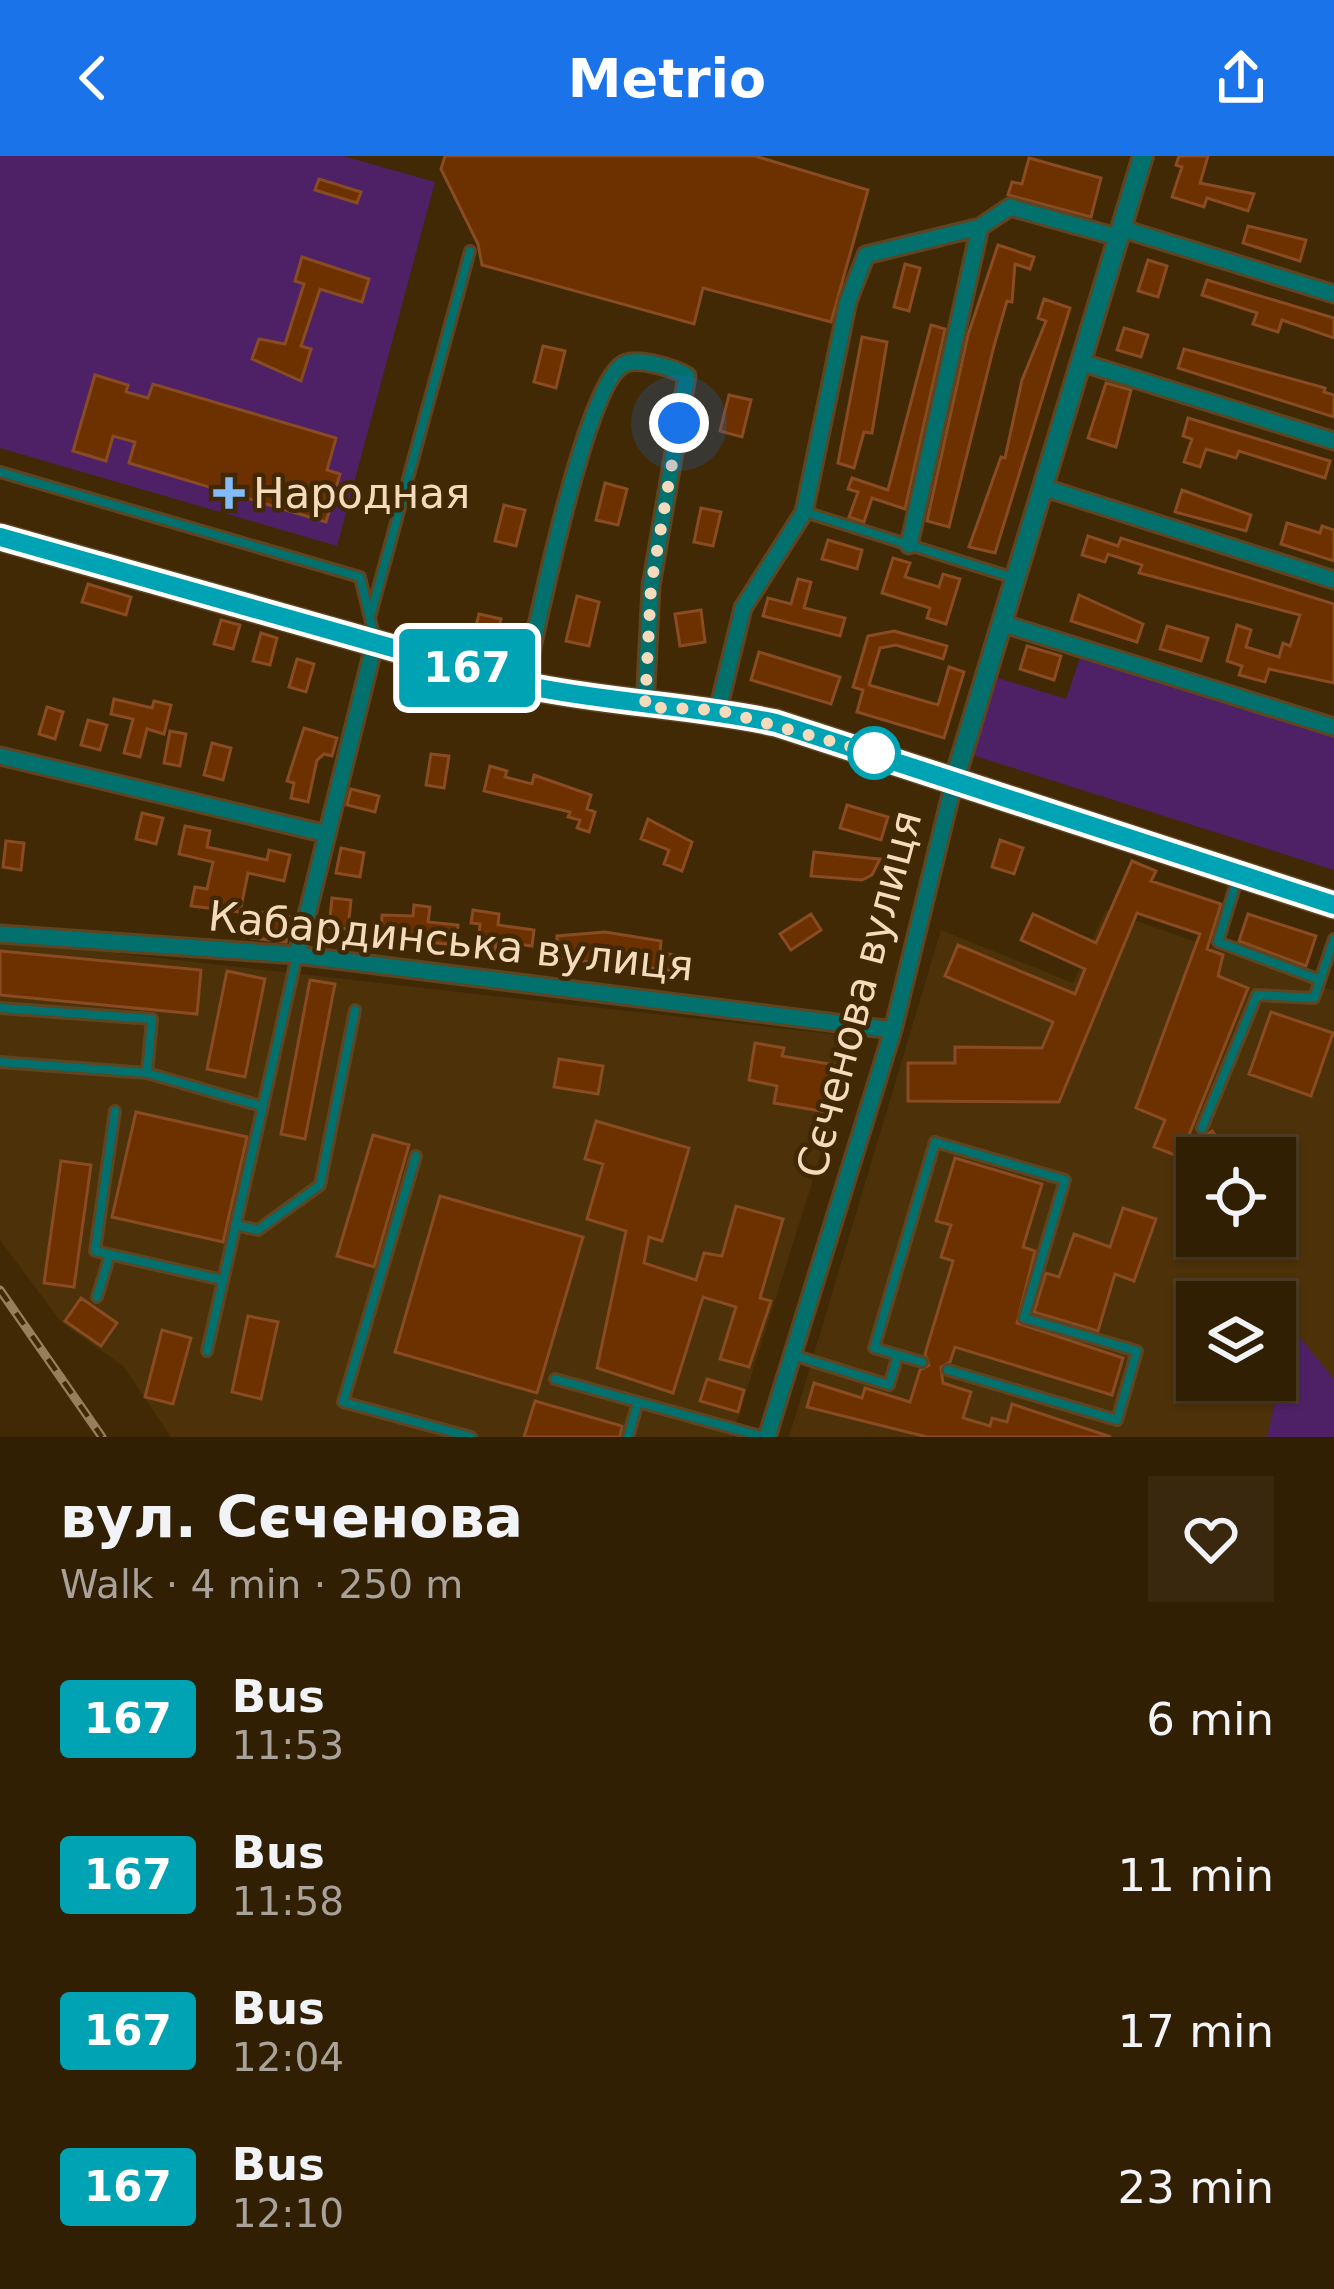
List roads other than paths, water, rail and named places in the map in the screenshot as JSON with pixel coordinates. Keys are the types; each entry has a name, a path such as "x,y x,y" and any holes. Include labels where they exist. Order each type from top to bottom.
{"main road":[{"path":"0,537 524,685 645,707 718,710 956,778 1334,905"}],"street":[{"name":"Сєченова вулиця","path":"765,1437 893,1030 956,778 1142,156"},
{"path":"718,710 743,608 803,512 848,301 866,255 980,227 1010,207 1119,232 1334,294"},
{"path":"909,545 980,227"},
{"path":"524,685 577,462 612,376 624,364 635,362 686,376 651,586 645,707"},
{"path":"1080,362 1334,441"},
{"path":"1042,488 1334,580"},
{"path":"1001,622 1334,727"},
{"path":"297,955 375,642"},
{"path":"0,756 327,834"},
{"name":"Кабардинська вулиця","path":"0,934 297,955 893,1030"}],"lane":[{"path":"370,615 470,251"},
{"path":"0,472 360,577 375,642"},
{"path":"803,512 1014,578"},
{"path":"1239,873 1218,942 1320,980"},
{"path":"1202,1128 1257,994 1314,998 1334,939"},
{"path":"207,1351 297,955"},
{"path":"0,1008 152,1019 147,1073"},
{"path":"235,1225 258,1230 320,1185 355,1010"},
{"path":"0,1062 147,1073 261,1106"},
{"path":"115,1112 95,1251 223,1280"},
{"path":"922,1362 874,1348 935,1142 1065,1180 1024,1318 1137,1352 1117,1420 948,1370"},
{"path":"416,1156 343,1402 471,1437"},
{"path":"97,1297 110,1255"},
{"path":"792,1354 889,1385 898,1355"},
{"path":"555,1379 765,1437"},
{"path":"628,1437 638,1402"}],"railway":[{"path":"0,1290 102,1437"}],"place":[{"name":"Народная","path":"229,493"}]}
